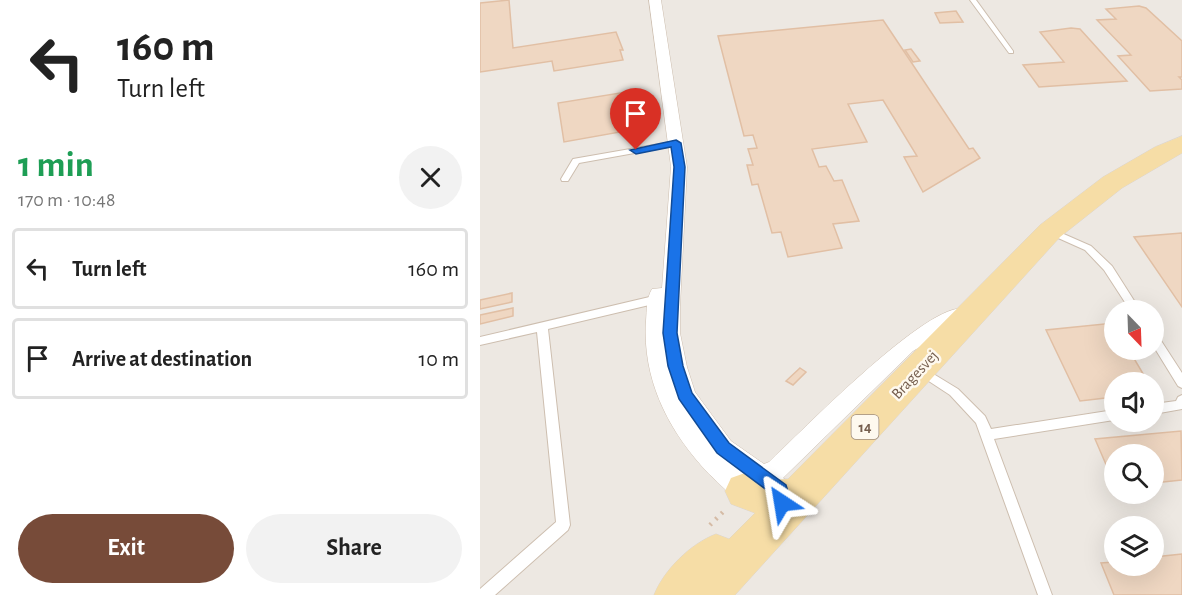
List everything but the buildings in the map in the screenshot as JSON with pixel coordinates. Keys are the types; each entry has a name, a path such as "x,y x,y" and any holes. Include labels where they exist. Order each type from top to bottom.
{"main road":[{"name":"Bragesvej","path":"705,595 771,495 919,369 1022,257 1101,188 1178,149"},
{"name":"Bragesvej","path":"676,595 771,495 958,314 1012,263 1022,257"}],"street":[{"path":"655,0 679,167 670,333 676,366 685,395 723,448 771,495"},
{"path":"675,239 658,299 656,339 659,368 668,399 694,442 771,495"},
{"name":"Bragesvej","path":"694,595 781,508 771,495"}],"lane":[{"path":"973,0 1011,52"},
{"path":"565,179 576,161 676,143"},
{"path":"1050,231 1088,248 1108,268 1129,300"},
{"path":"480,341 658,299"},
{"path":"484,595 563,525 542,327"},
{"path":"1164,355 1182,383"},
{"path":"919,369 954,392 981,420 1045,595"},
{"path":"1164,407 1180,405 1182,400"},
{"path":"987,435 1104,417"}],"shaded area":[{"path":"480,0 1182,0 1182,595 480,595"}],"route":[{"path":"636,150 676,143 679,167 670,333 676,366 685,395 699,419 723,448 780,490 782,503"}]}
